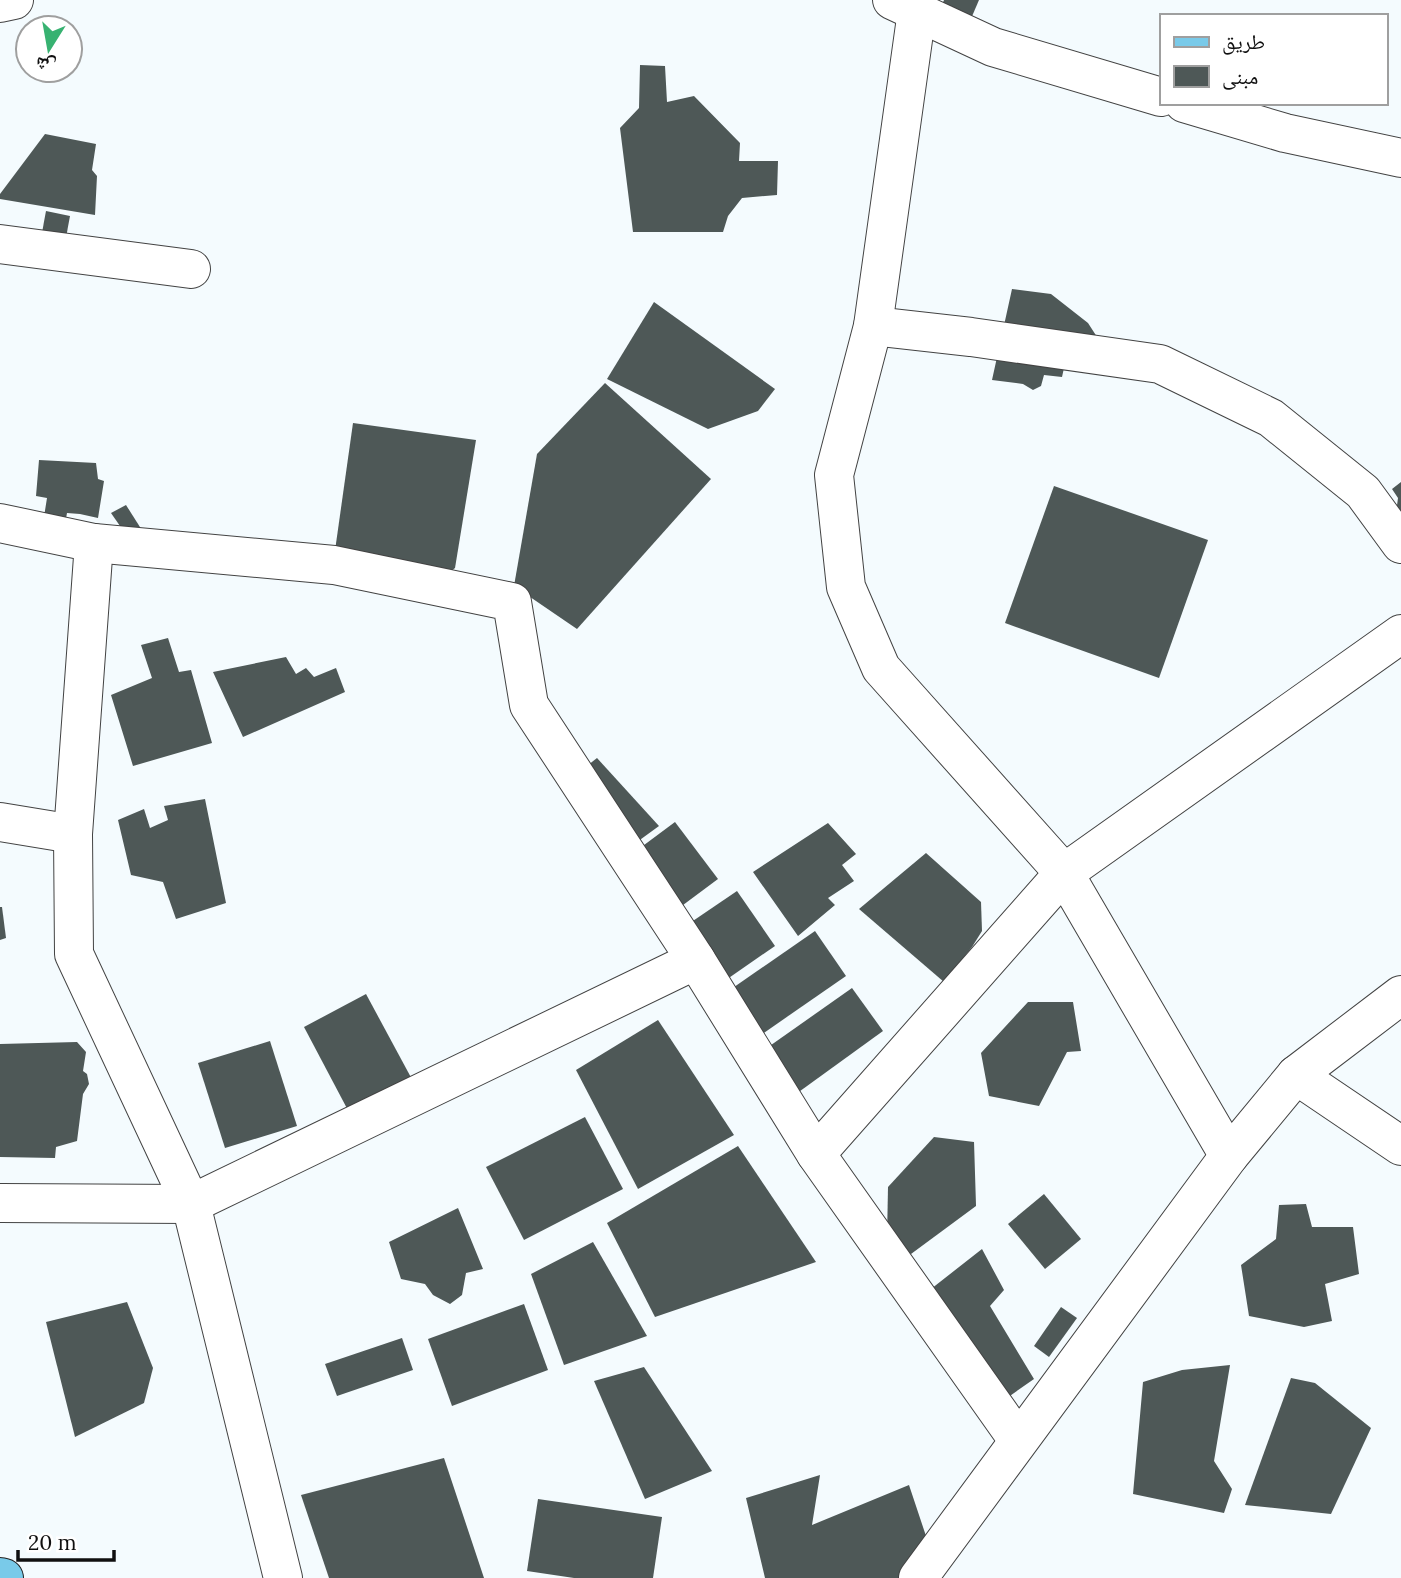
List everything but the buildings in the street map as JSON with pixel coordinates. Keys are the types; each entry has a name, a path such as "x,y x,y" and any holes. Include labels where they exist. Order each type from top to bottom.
{"street":[{"path":"0,3 14,0"},
{"path":"1160,97 993,47 904,5 873,326 834,475 846,587 881,668 1064,873 1229,1156"},
{"path":"1191,105 1285,133 1401,158"},
{"path":"0,244 191,269"},
{"path":"873,326 1160,364 1271,418 1363,492 1401,544"},
{"path":"0,523 94,542 334,565 512,602 529,705 696,960 816,1154 1018,1440"},
{"path":"94,542 73,834 74,954 191,1204 283,1578"},
{"path":"816,1154 1064,873 1401,634"},
{"path":"0,822 73,834"},
{"path":"0,1203 191,1204 696,960"},
{"path":"918,1578 1229,1156 1296,1075 1401,995"},
{"path":"1296,1075 1401,1146"}]}
